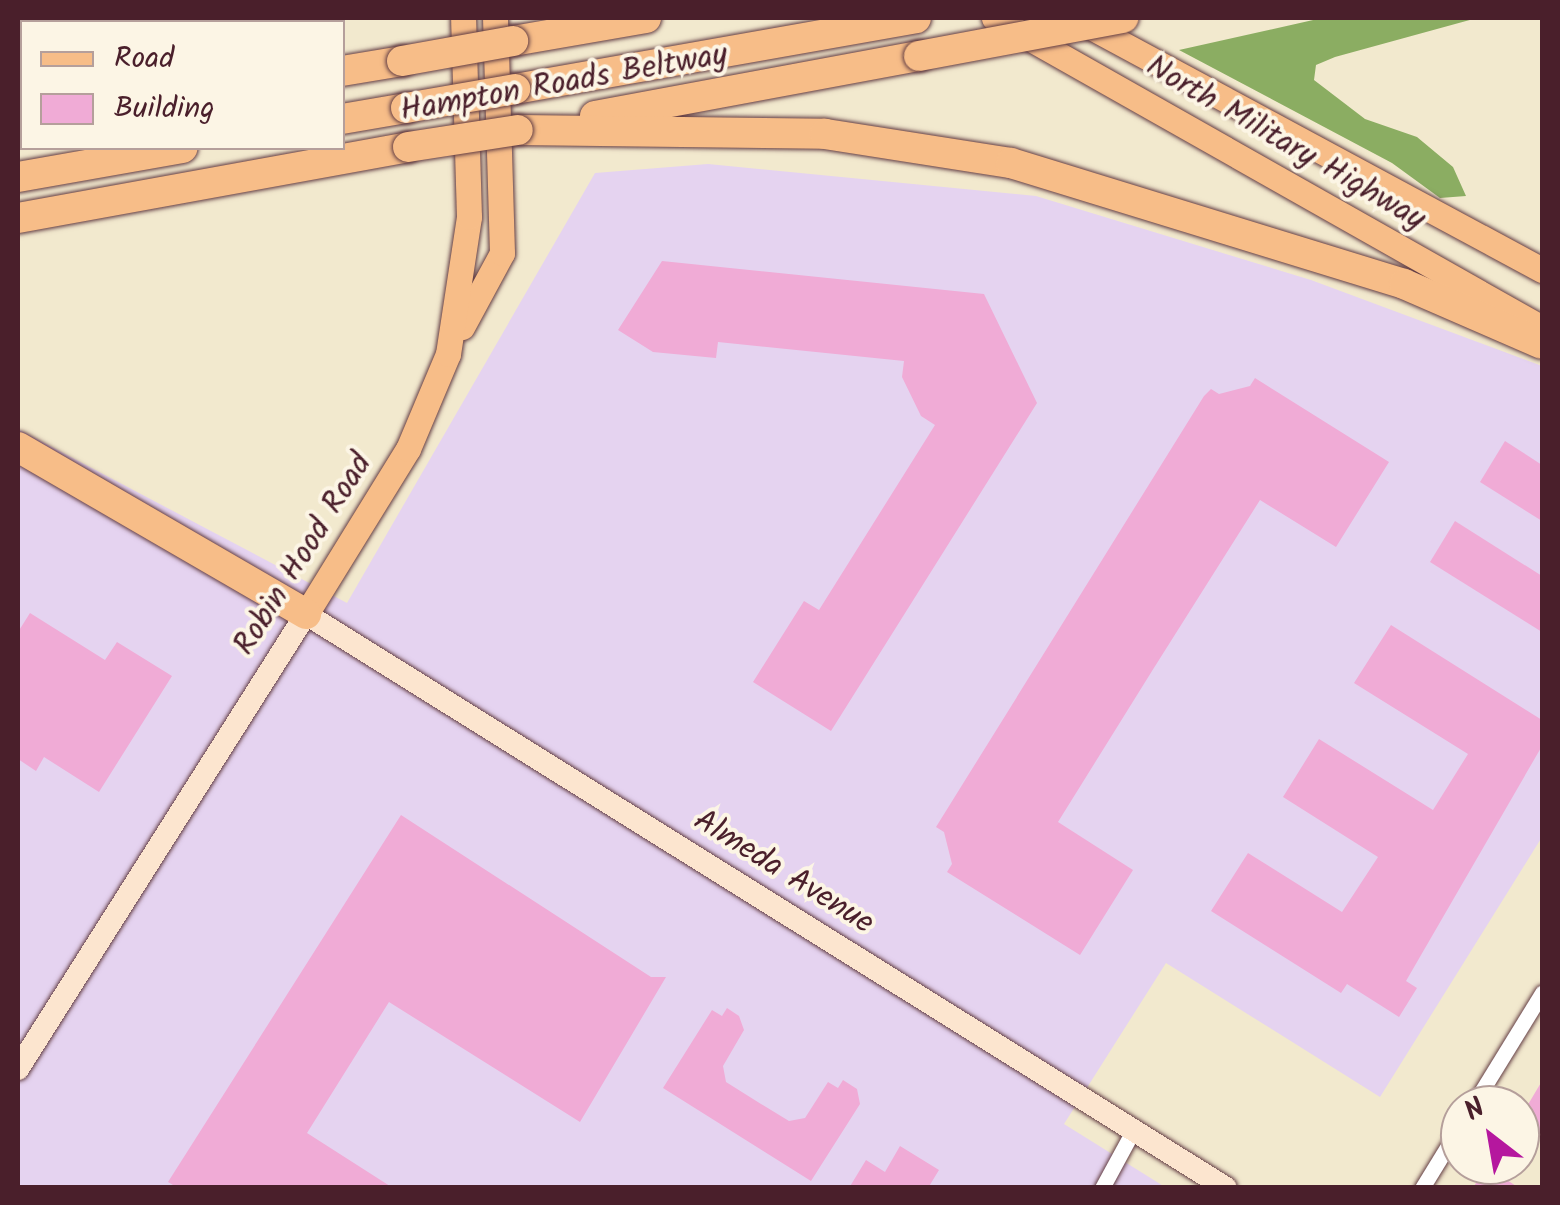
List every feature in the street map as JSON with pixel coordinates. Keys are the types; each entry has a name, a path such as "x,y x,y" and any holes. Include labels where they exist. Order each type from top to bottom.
{"highway":[{"name":"Hampton Roads Beltway","path":"345,70 402,60 504,29 646,18"},
{"path":"345,118 916,18"},
{"name":"Hampton Roads Beltway","path":"18,218 1123,18"},
{"path":"518,130 825,134 1011,163 1369,272 1542,344"},
{"path":"18,176 170,150"},
{"path":"18,447 306,614"}],"main road":[{"name":"Robin Hood Road","path":"306,614 411,442 448,354 469,217 463,18"},
{"name":"North Military Highway","path":"994,18 1542,328"},
{"name":"North Military Highway","path":"1074,18 1542,270"},
{"path":"448,354 502,254 504,29"}],"street":[{"name":"Robin Hood Road","path":"18,1069 306,614"},
{"name":"Almeda Avenue","path":"306,614 1226,1188"},
{"path":"1485,1085 1542,993"},
{"path":"1102,1188 1134,1130"},
{"path":"1422,1188 1440,1159"}],"shaded area":[{"path":"708,164 1036,196 1311,280 1542,366 1542,837 1380,1097 1166,963 1064,1124 1165,1187 18,1187 18,429 347,603 595,173"}],"green space":[{"path":"1322,18 1477,18 1335,57 1316,65 1314,80 1365,119 1417,137 1453,167 1466,196 1440,198 1392,163 1179,50"}],"building":[{"path":"662,261 984,294 1037,403 831,731 753,682 804,601 819,610 935,425 921,416 902,377 904,361 718,342 716,358 653,352 618,330"},
{"path":"1255,378 1389,462 1336,547 1260,500 1152,671 1058,822 1133,870 1080,955 947,872 952,864 944,832 936,827 1204,396 1211,389 1219,394 1250,386"},
{"path":"1505,441 1542,465 1542,521 1480,482"},
{"path":"1455,521 1542,576 1542,632 1430,562"},
{"path":"30,613 105,660 117,642 172,676 99,792 44,757 36,771 18,759 18,632"},
{"path":"1391,625 1542,720 1542,746 1406,981 1417,988 1399,1017 1347,984 1341,993 1211,911 1248,853 1342,912 1378,857 1283,797 1319,739 1433,810 1468,754 1354,683"},
{"path":"401,815 651,977 666,977 580,1122 389,1002 307,1133 393,1188 178,1188 168,1182"},
{"path":"727,1008 739,1016 744,1030 723,1066 726,1082 761,1104 789,1121 805,1118 828,1082 838,1088 843,1080 857,1089 860,1104 811,1181 663,1088 712,1010 722,1016"},
{"path":"1542,1081 1540,1135 1540,1085"},
{"path":"900,1146 939,1170 928,1188 849,1188 866,1160 885,1172"},
{"path":"1514,1185 1519,1188 1473,1188"}]}
